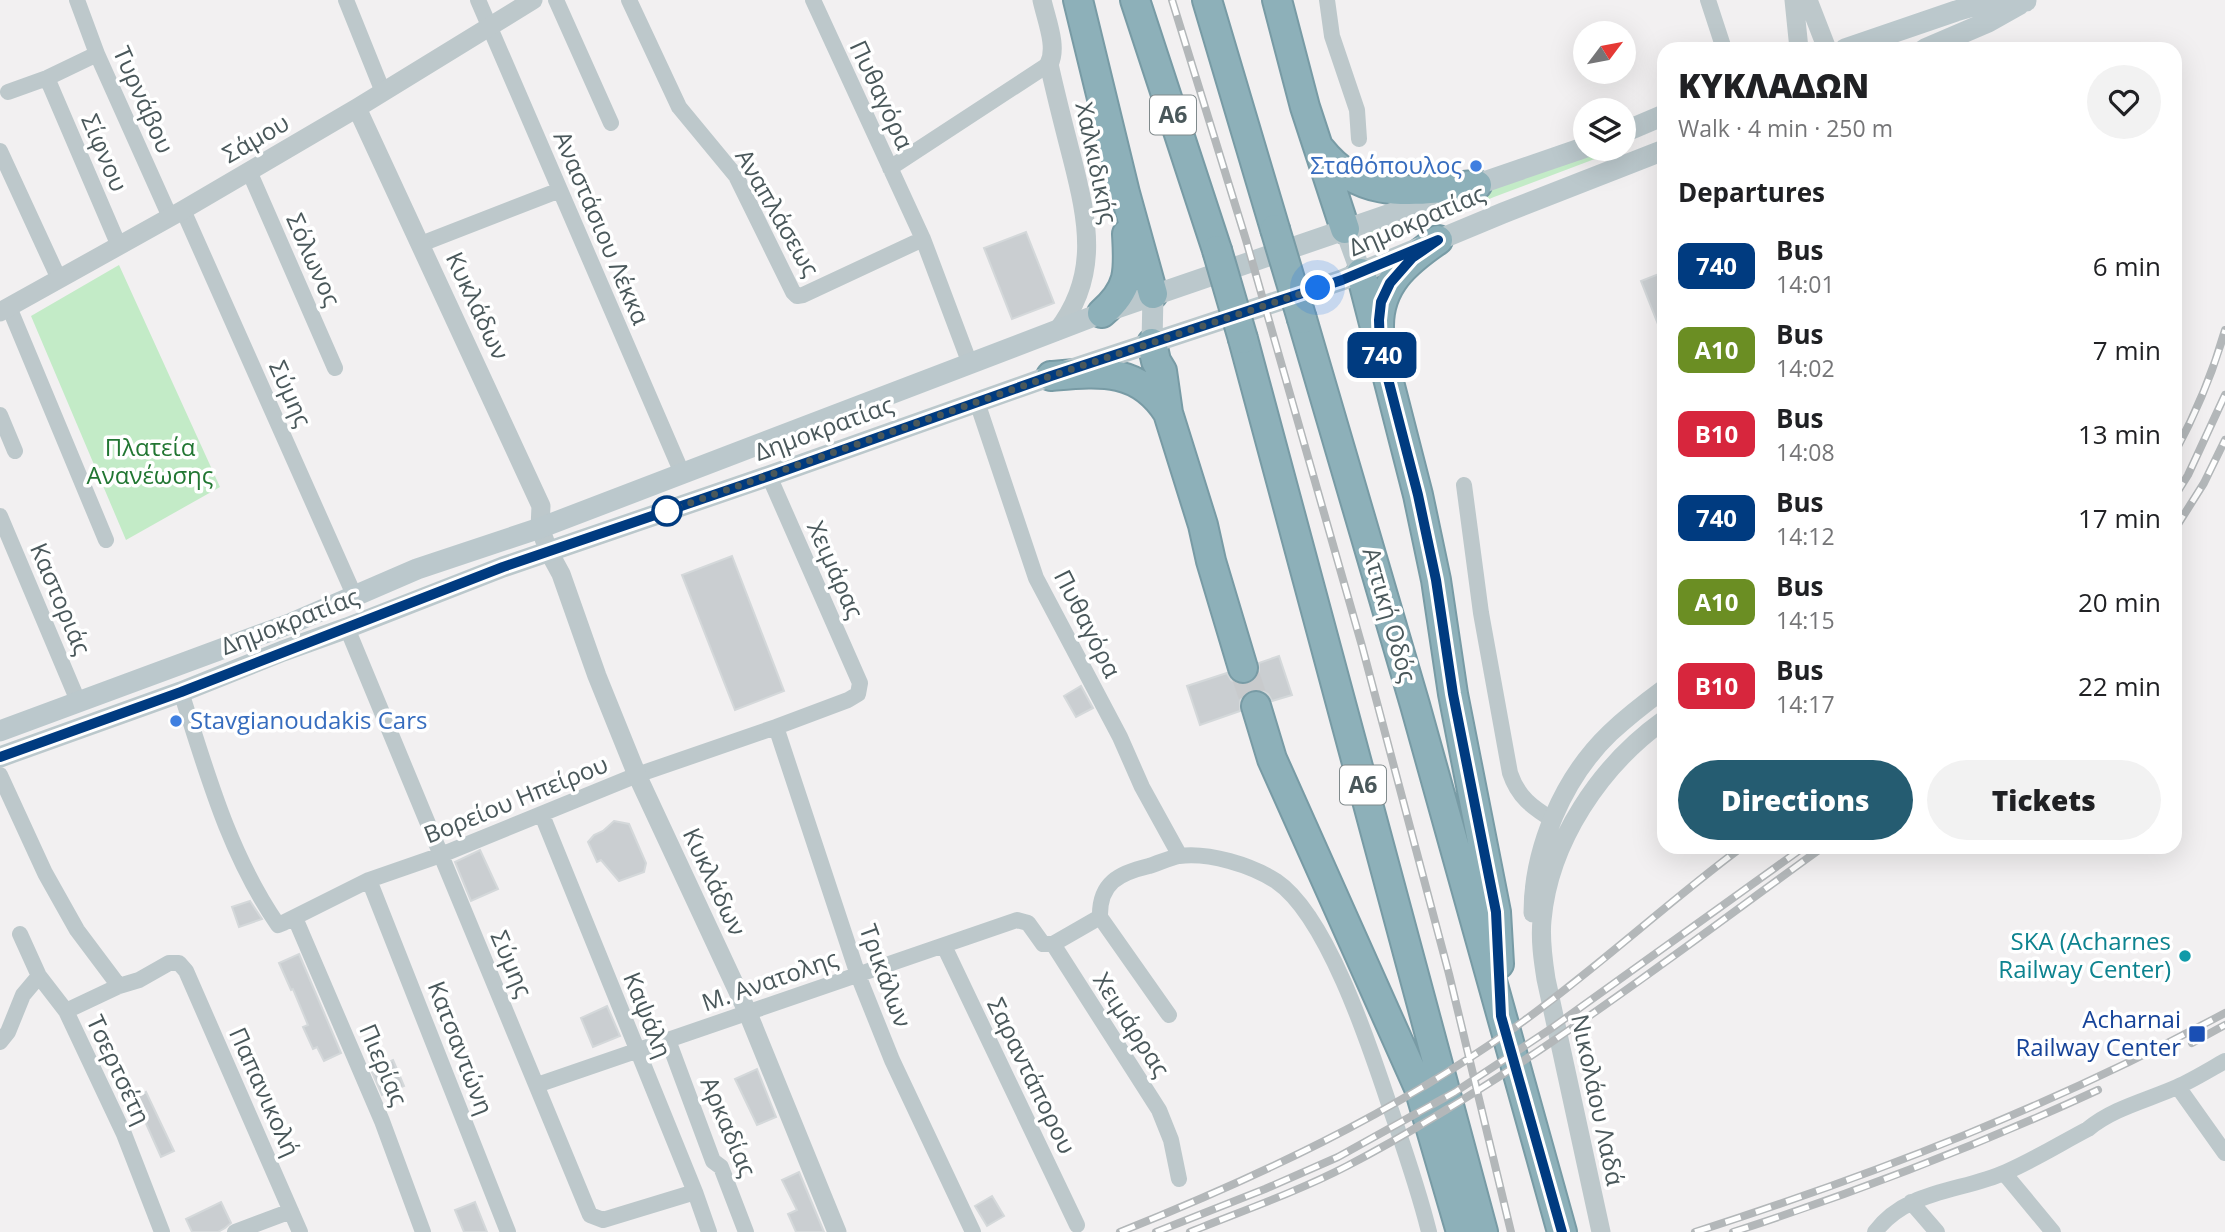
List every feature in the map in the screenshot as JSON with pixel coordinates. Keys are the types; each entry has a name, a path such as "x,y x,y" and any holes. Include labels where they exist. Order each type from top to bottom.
{"highway":[{"path":"1078,0 1153,295"},
{"name":"Α6","path":"1135,0 1217,250 1243,339 1483,1232"},
{"name":"Αττική Οδός","path":"1207,0 1415,705 1562,1232"},
{"path":"1277,0 1317,145 1345,229"},
{"path":"1317,145 1339,170 1366,185 1404,190 1477,185"},
{"path":"1102,313 1121,293 1129,263 1125,193"},
{"path":"1380,348 1381,302 1390,283 1412,258 1438,240"},
{"path":"1361,273 1418,495 1436,580 1455,708 1496,912 1501,1016"},
{"path":"1152,343 1156,361 1162,371 1168,413 1243,668"},
{"path":"1051,376 1110,373 1144,387 1159,398 1168,413"},
{"path":"1256,706 1272,760 1419,1088 1461,1232"}],"main road":[{"path":"1865,42 1980,4 2027,0"},
{"path":"1941,42 1988,22 2027,0"},
{"path":"1636,127 1657,118"},
{"name":"Δημοκρατίας","path":"0,731 292,624 417,569 540,528 1102,313 1573,152"},
{"name":"Δημοκρατίας","path":"0,757 181,692 503,567 1051,376 1361,273 1657,153"},
{"path":"1345,229 1361,273"},
{"path":"1152,343 1153,295"}],"street":[{"name":"Τυρνάβου","path":"77,0 97,54 177,214"},
{"path":"346,0 383,92"},
{"name":"Αναστάσιου Λέκκα","path":"478,0 682,473"},
{"name":"Σάμου","path":"4,310 177,214 533,0"},
{"path":"556,0 611,123"},
{"name":"Αναπλάσεως","path":"629,0 679,107 736,176 797,296 923,239"},
{"name":"Πυθαγόρα","path":"813,0 923,239 970,364"},
{"name":"Χαλκιδικής","path":"1042,0 1052,48 1049,64 1084,205 1087,236 1086,262 1080,289 1068,316 1057,331"},
{"path":"1327,0 1332,36 1357,110 1359,139"},
{"path":"1709,0 1722,42"},
{"path":"1794,0 1799,42"},
{"path":"1808,0 1824,42"},
{"path":"8,92 47,78 97,54"},
{"path":"890,168 1049,64"},
{"name":"Σίφνου","path":"47,78 119,246"},
{"name":"Κυκλάδων","path":"356,108 541,506 540,528 561,574 597,676 637,775 747,1012 837,1232"},
{"path":"0,151 59,279"},
{"name":"Σόλωνος","path":"249,171 335,368"},
{"path":"421,244 560,190"},
{"name":"Σύμης","path":"177,214 355,597"},
{"path":"4,310 106,540"},
{"name":"Πυθαγόρα","path":"977,402 1036,578 1180,856"},
{"path":"0,415 15,450"},
{"name":"Χειμάρας","path":"769,476 860,683"},
{"path":"1464,485 1481,613 1510,773 1521,796 1532,807 1553,820"},
{"name":"Καστοριάς","path":"0,516 78,701"},
{"name":"Σύμης","path":"347,628 590,1214 603,1220 695,1192"},
{"name":"Βορείου Ηπείρου","path":"181,692 216,802 242,866 258,897 278,925 369,880 441,855 637,775 848,700 858,694 860,683"},
{"name":"Νικολάου Λαδά","path":"1601,1232 1546,979 1534,938 1533,901 1536,874 1553,820 1584,762 1608,735 1657,695"},
{"name":"Νικολάου Λαδά","path":"1546,979 1541,937 1545,903 1560,852 1586,800 1624,753 1657,726"},
{"name":"Τρικάλων","path":"776,727 859,975 892,1060 973,1232"},
{"path":"0,775 46,873 77,930 119,986 66,1011"},
{"name":"Καψάλη","path":"542,815 709,1232"},
{"path":"1168,1015 1100,917 1102,898 1112,881 1131,870 1180,856 1203,857 1243,865 1276,881 1302,908 1330,955 1360,1022 1409,1164 1429,1232"},
{"name":"Κατσαντώνη","path":"369,880 508,1232"},
{"path":"1053,944 1100,917"},
{"name":"Πιερίας","path":"295,918 382,1121 423,1232"},
{"name":"Μ. Ανατολης","path":"537,1085 1017,920"},
{"name":"Χειμάρρας","path":"1017,920 1028,922 1044,944 1053,944 1159,1111 1171,1140 1180,1179"},
{"name":"Τσερτσέτη","path":"20,934 39,976 66,1011 124,1134 162,1232"},
{"name":"Σαραντάπορου","path":"944,946 1077,1225"},
{"name":"Παπανικολή","path":"119,986 139,980 169,963 178,963 186,971 300,1232"},
{"path":"0,1042 8,1032 23,995 39,976"},
{"name":"Αρκαδίας","path":"668,1040 713,1161 721,1167 746,1232"},
{"path":"1875,1232 1882,1222 1911,1202 2004,1173 2137,1102 2178,1087 2225,1061"},
{"path":"2178,1087 2225,1153"},
{"path":"2004,1173 2053,1232"},
{"path":"1911,1202 1937,1232"},
{"path":"235,1232 291,1211"}],"green space":[{"path":"1573,157 1573,161 1589,161 1494,197 1371,249 1365,231"},
{"name":"Πλατεία Ανανέωσης","path":"119,265 220,487 126,540 31,316"}],"building":[{"path":"1026,232 1054,303 1012,319 984,248"},
{"path":"1657,275 1657,322 1641,281"},
{"path":"732,556 784,691 735,710 682,575"},
{"path":"1279,656 1292,695 1272,701 1268,694 1251,690 1243,695 1240,711 1200,725 1187,686 1227,673 1231,680 1248,684 1259,672 1259,663"},
{"path":"1081,686 1093,708 1076,717 1064,696"},
{"path":"614,821 629,824 646,863 644,872 619,881 601,860 597,862 588,842"},
{"path":"480,850 498,889 471,901 455,862"},
{"path":"250,901 262,919 239,927 232,907"},
{"path":"299,954 341,1053 324,1061 317,1047 313,1049 303,1027 308,1025 279,963"},
{"path":"607,1006 620,1036 593,1047 581,1018"},
{"path":"393,1060 404,1086 382,1095 371,1070"},
{"path":"757,1069 776,1117 757,1125 735,1079"},
{"path":"146,1092 174,1151 161,1157 144,1119 136,1124 125,1104"},
{"path":"799,1172 824,1232 796,1232 788,1214 797,1210 782,1180"},
{"path":"992,1196 1004,1216 987,1226 975,1206"},
{"path":"221,1202 231,1223 218,1232 192,1232 186,1219"},
{"path":"475,1202 487,1232 464,1232 455,1210"}],"tunnel":[{"path":"1243,668 1256,706"}],"railway":[{"path":"1172,0 1246,240 1362,646 1449,974 1511,1232"},
{"path":"2182,438 2203,392 2225,330"},
{"path":"2182,485 2225,395"},
{"path":"2182,518 2204,483 2225,440"},
{"path":"1120,1232 1223,1189 1323,1142 1468,1059 1543,1007 1733,854"},
{"path":"1156,1232 1338,1157 1455,1092 1549,1030 1794,854"},
{"path":"1190,1232 1289,1193 1347,1166 1410,1131 1591,1015 1813,854"},
{"path":"1695,1232 1831,1186 1965,1135 2096,1078 2225,1013"},
{"path":"2192,1043 2225,1025"},
{"path":"1733,1232 1917,1167 2098,1090"}],"bus line":[{"name":"740","path":"0,757 181,692 503,567 1051,376 1342,280 1438,240 1400,269 1385,291 1379,320 1380,348 1418,495 1436,580 1453,694 1496,912 1501,1016 1562,1232"}],"place":[{"name":"Σταθόπουλος","path":"1476,166"},
{"name":"Stavgianoudakis Cars","path":"176,721"},
{"name":"SKA (Acharnes Railway Center)","path":"2185,956"},
{"name":"Acharnai Railway Center","path":"2197,1034"}],"route":[{"path":"667,511 1051,376 1318,288"}]}
